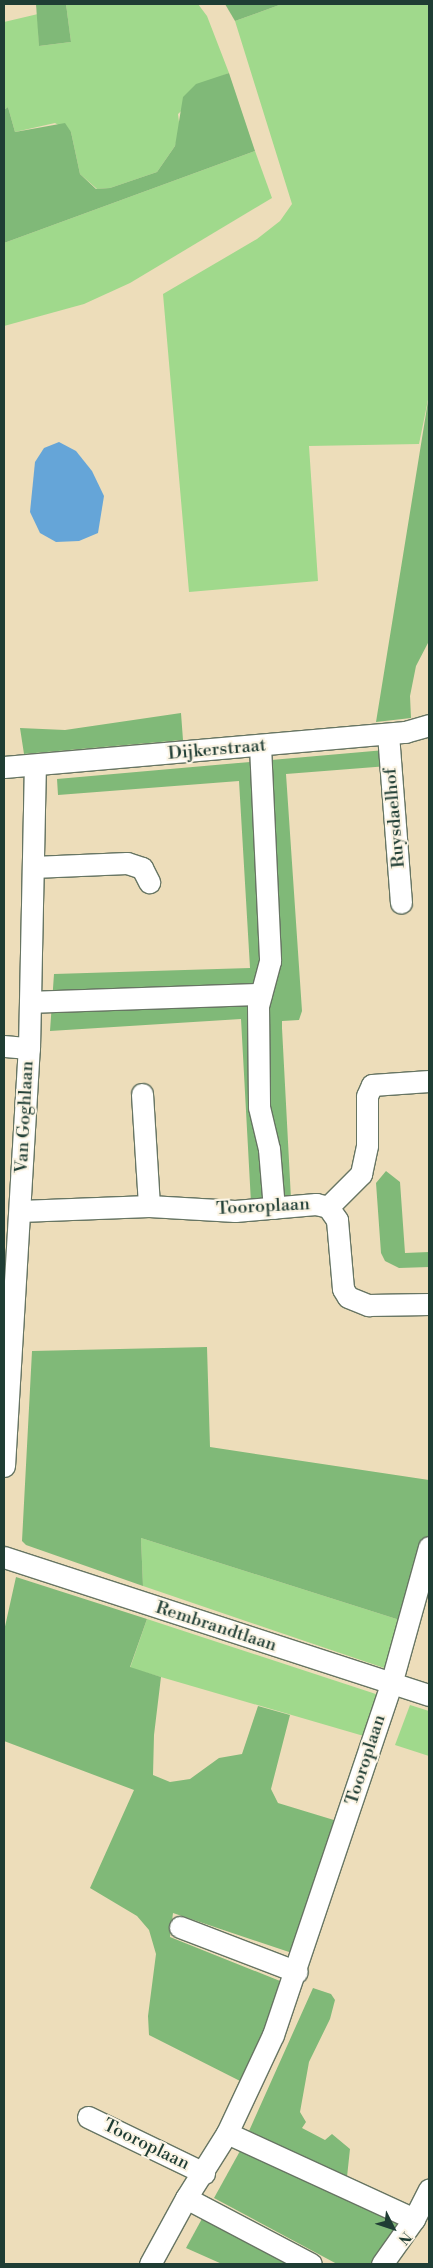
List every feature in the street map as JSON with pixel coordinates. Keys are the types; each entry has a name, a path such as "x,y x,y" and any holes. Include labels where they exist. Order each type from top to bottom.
{"street":[{"name":"Dijkerstraat","path":"4,767 35,767 388,734 429,725"},
{"name":"Ruysdaelhof","path":"388,734 402,903"},
{"path":"260,746 270,961 258,1006 259,1106 269,1150 274,1208"},
{"name":"Van Goghlaan","path":"4,1466 29,1048 35,767"},
{"path":"34,867 127,863 142,868 150,882"},
{"path":"30,1002 261,994"},
{"path":"4,1046 29,1048"},
{"path":"328,1207 361,1174 367,1145 367,1096 372,1085 429,1081"},
{"path":"142,1094 149,1206"},
{"name":"Tooroplaan","path":"20,1211 149,1206 235,1212 316,1204 328,1207 337,1220 343,1289 348,1297 368,1305 429,1304"},
{"name":"Tooroplaan","path":"150,2264 186,2198 204,2173 227,2132 273,2035 296,1972 391,1684 429,1547"},
{"name":"Rembrandtlaan","path":"4,1557 429,1695"},
{"path":"180,1927 296,1972"},
{"name":"Tooroplaan","path":"88,2117 204,2173"},
{"path":"227,2132 414,2219"},
{"path":"382,2264 414,2219 429,2190"},
{"path":"186,2198 311,2264"}],"green space":[{"path":"36,4 66,4 71,42 39,46"},
{"path":"66,4 198,4 207,16 229,73 217,78 178,114 180,130 175,146 157,172 110,188 97,189 80,174 71,132 55,123 15,132 8,107 4,110 4,22 38,14 39,46 71,42"},
{"path":"225,4 282,4 235,21"},
{"path":"282,4 429,4 429,395 419,444 309,446 318,581 189,592 163,294 257,239 280,221 292,204 235,21"},
{"path":"229,73 255,151 4,243 4,110 8,107 15,132 65,123 71,132 80,174 96,189 110,188 157,172 175,146 183,97 196,84"},
{"path":"255,151 272,198 130,283 84,304 4,326 4,243"},
{"path":"429,395 429,641 416,666 410,696 411,718 376,722"},
{"path":"181,713 183,740 24,754 20,728 65,730"},
{"path":"385,750 388,766 286,774 302,1011 299,1020 282,1021 291,1199 251,1203 241,1019 50,1031 54,974 250,968 239,781 58,795 57,779"},
{"path":"386,1171 400,1182 405,1253 429,1252 429,1267 399,1268 385,1261 381,1253 376,1183"},
{"path":"207,1347 210,1447 429,1480 429,1532 406,1622 141,1538 143,1586 26,1545 22,1541 32,1351"},
{"path":"141,1538 406,1622 393,1671 143,1586"},
{"path":"16,1577 147,1619 130,1667 161,1677 154,1735 153,1775 170,1782 190,1779 219,1758 242,1754 258,1706 290,1715 271,1789 278,1803 347,1824 301,1956 173,1913 170,1937 290,1985 248,2085 149,2035 148,2016 156,1954 149,1930 137,1916 90,1888 134,1790 4,1741 4,1631"},
{"path":"147,1619 388,1698 374,1739 130,1668"},
{"path":"410,1705 429,1711 429,1756 395,1745"},
{"path":"313,1988 331,1994 335,2000 330,2019 309,2062 300,2112 306,2122 302,2128 325,2140 332,2134 350,2149 347,2177 249,2131"},
{"path":"240,2151 393,2220 402,2228 378,2264 337,2264 214,2198"},
{"path":"204,2215 293,2264 222,2264 186,2248"}],"water":[{"path":"59,442 76,451 92,471 104,496 98,533 79,541 56,542 40,533 30,512 35,462 44,448"}]}
